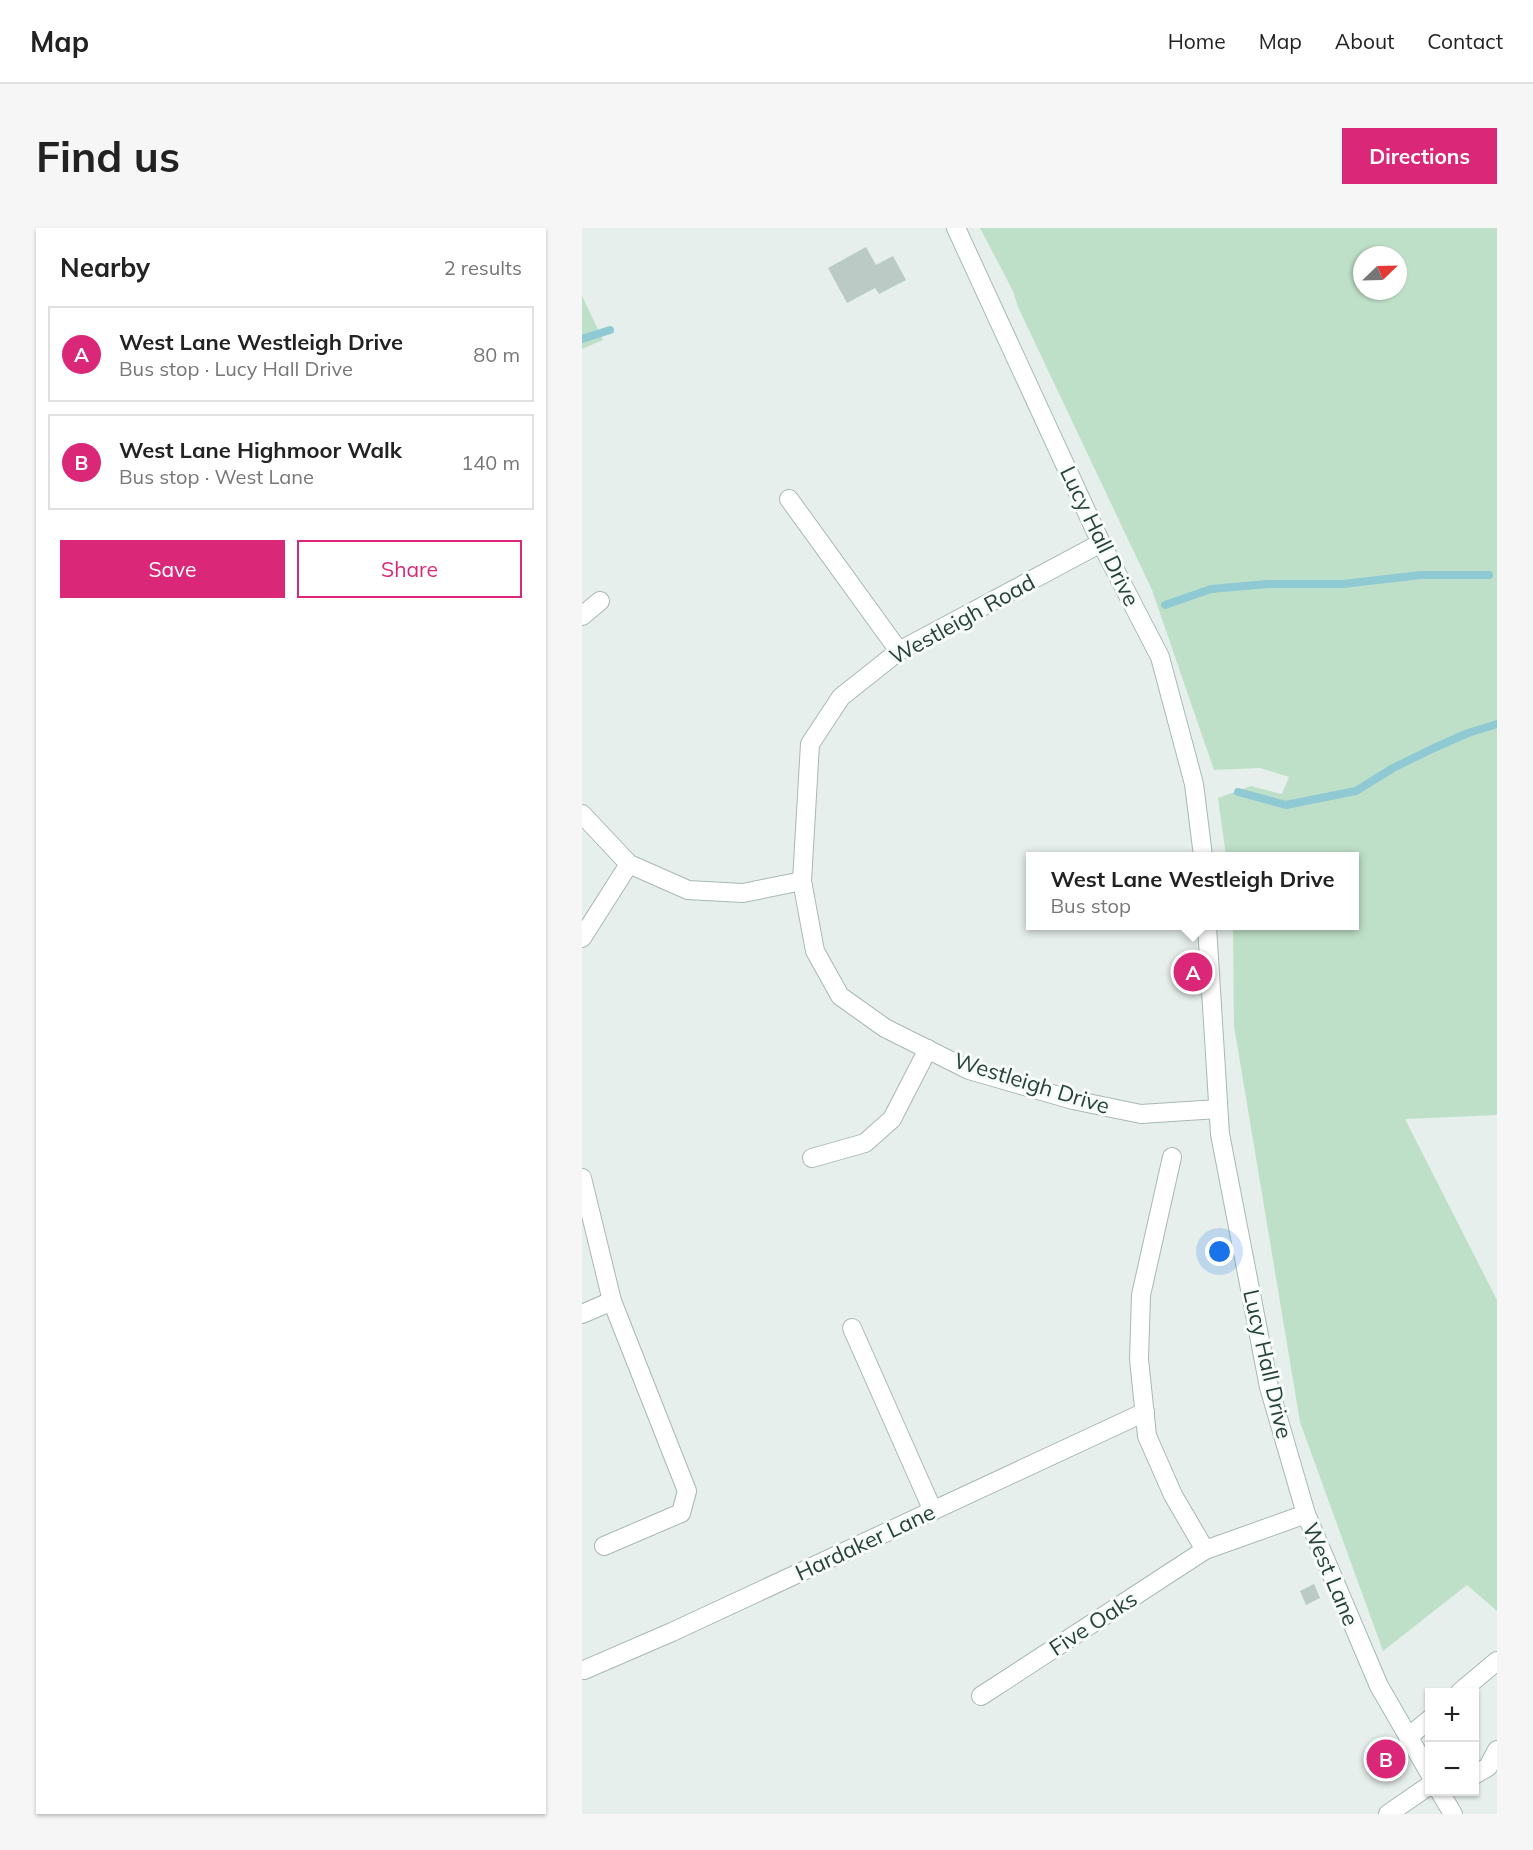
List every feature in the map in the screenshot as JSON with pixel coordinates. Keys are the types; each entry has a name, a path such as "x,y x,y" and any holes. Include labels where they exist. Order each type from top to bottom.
{"street":[{"name":"Lucy Hall Drive","path":"956,228 1101,543 1160,657 1194,784 1202,852"},
{"path":"789,499 899,651"},
{"name":"Westleigh Road","path":"802,881 810,744 840,697 899,651 1101,543"},
{"path":"582,616 600,601"},
{"path":"582,814 629,864 688,890 743,893 802,881"},
{"path":"582,938 629,864"},
{"name":"Westleigh Drive","path":"802,881 815,951 840,996 885,1028 969,1070 1073,1100 1141,1114 1218,1109"},
{"name":"Lucy Hall Drive","path":"1207,930 1220,1134 1269,1387 1306,1514"},
{"path":"812,1158 865,1143 892,1119 928,1049"},
{"path":"1172,1157 1141,1295 1139,1359 1148,1436 1173,1495 1205,1550"},
{"path":"582,1178 612,1301 687,1491 681,1513 604,1545"},
{"path":"582,1314 612,1301"},
{"path":"852,1328 933,1511"},
{"name":"Hardaker Lane","path":"584,1670 672,1632 1145,1412"},
{"name":"West Lane","path":"1205,1550 1306,1514 1379,1686 1425,1766"},
{"name":"Five Oaks","path":"981,1696 1205,1550"},
{"path":"1465,1688 1497,1661"},
{"path":"1408,1737 1425,1723"},
{"path":"1479,1772 1488,1767 1497,1750"},
{"path":"1388,1814 1429,1796"},
{"path":"1443,1796 1453,1814"}],"green space":[{"path":"980,228 1497,228 1497,1115 1405,1119 1497,1300 1497,1611 1467,1585 1383,1651 1300,1422 1234,1026 1233,930 1359,930 1359,852 1225,852 1218,798 1251,786 1282,794 1289,777 1260,768 1214,770 1152,590 1018,307 1013,291"},
{"path":"582,296 603,340 582,349"}],"building":[{"path":"866,247 876,265 893,256 906,280 879,294 875,288 847,303 828,268"},
{"path":"1314,1584 1320,1598 1306,1605 1300,1591"}],"waterway":[{"path":"582,339 610,330"},
{"path":"1165,605 1211,589 1268,584 1343,584 1421,575 1489,575"},
{"path":"1238,792 1286,805 1356,791 1393,768 1434,748 1468,733 1497,724"}],"place":[{"name":"West Lane Westleigh Drive","path":"1193,972"},
{"name":"West Lane Highmoor Walk","path":"1386,1759"}]}
